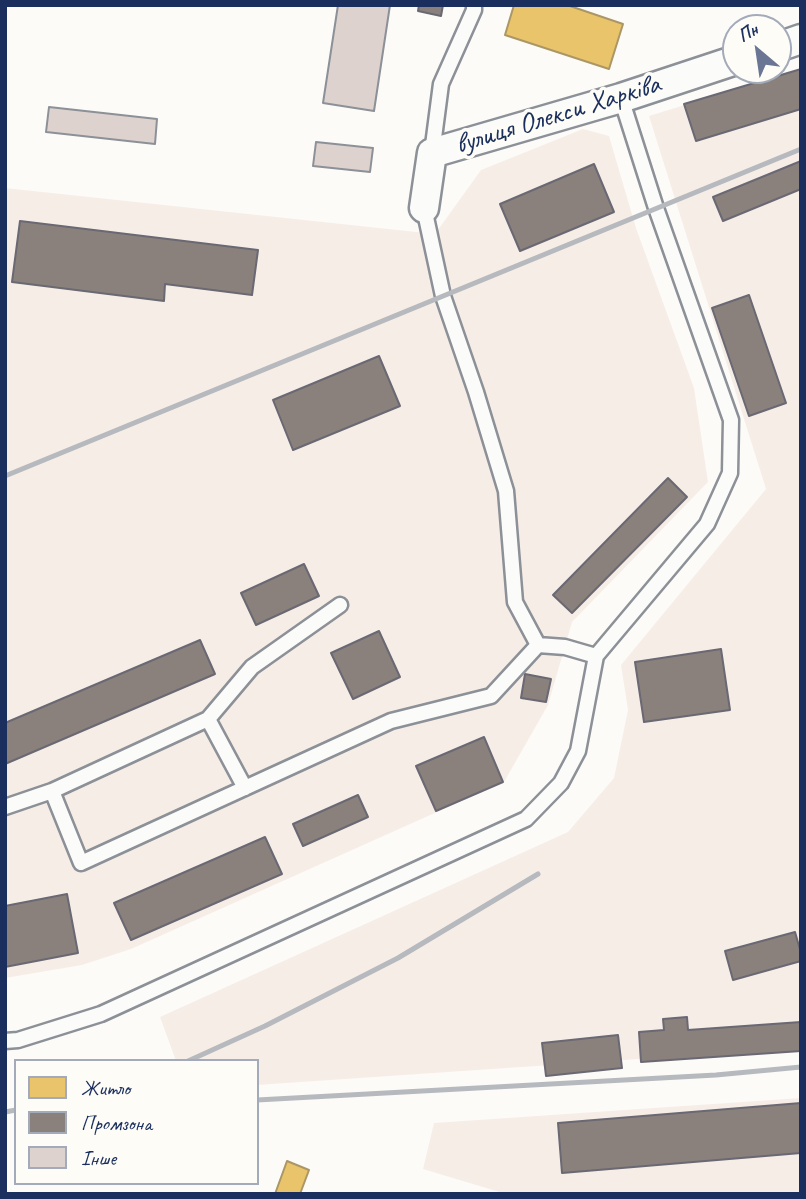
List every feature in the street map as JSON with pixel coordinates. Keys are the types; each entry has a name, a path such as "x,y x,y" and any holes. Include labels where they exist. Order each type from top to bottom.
{"street":[{"name":"вулиця Олекси Харківа","path":"424,208 432,153 621,98 722,65"}],"lane":[{"path":"432,153 440,84 474,5"},
{"path":"5,1041 18,1040 101,1014 526,819 561,783 578,751 596,656 707,524 730,473 731,420 656,208 621,98"},
{"path":"424,208 443,296 506,491 515,602 538,645"},
{"path":"5,807 52,791 208,719 252,667 340,605"},
{"path":"538,645 565,647 596,656"},
{"path":"52,791 81,863 391,721 491,696 538,645"},
{"path":"208,719 245,788"}],"shaded area":[{"path":"801,69 801,1048 259,1085 259,1059 175,1059 160,1017 568,832 614,778 628,710 621,665 766,489 649,116 752,84 792,84 792,72"},
{"path":"583,129 609,136 636,228 694,388 708,482 572,622 548,705 504,782 131,949 82,965 5,978 5,188 435,234 481,170"},
{"path":"801,1098 801,1194 506,1194 423,1169 434,1123"}],"building: Житло":[{"path":"514,5 567,5 623,24 609,69 505,35"},
{"path":"287,1161 309,1170 300,1194 275,1194"}],"building: Промзона":[{"path":"419,5 443,5 441,16 418,11"},
{"path":"801,69 801,109 696,141 684,104 751,84 792,84 792,72"},
{"path":"801,161 801,189 723,221 713,197"},
{"path":"594,164 614,212 520,251 500,204"},
{"path":"20,221 258,250 252,295 165,284 164,301 12,282"},
{"path":"749,295 786,403 749,416 712,308"},
{"path":"379,356 400,406 293,450 273,400"},
{"path":"668,478 687,497 572,613 553,595"},
{"path":"304,564 319,596 256,625 241,593"},
{"path":"379,631 400,677 353,699 331,653"},
{"path":"200,640 215,674 5,764 5,723"},
{"path":"721,649 730,710 644,722 635,662"},
{"path":"525,674 551,679 546,702 521,698"},
{"path":"484,737 503,782 436,811 416,766"},
{"path":"358,795 368,817 303,846 293,824"},
{"path":"265,837 282,874 131,940 114,903"},
{"path":"67,894 78,953 5,967 5,906"},
{"path":"795,932 801,961 733,980 725,951"},
{"path":"687,1017 688,1030 801,1022 801,1051 641,1062 639,1032 664,1030 663,1019"},
{"path":"618,1035 622,1068 546,1076 542,1043"},
{"path":"801,1103 801,1153 562,1173 558,1123"}],"building: Інше":[{"path":"338,5 390,5 374,111 323,103"},
{"path":"49,107 157,119 155,144 46,132"},
{"path":"316,142 373,148 370,172 313,166"}],"railway":[{"path":"5,476 801,149"},
{"path":"192,1059 265,1026 398,958 538,874"},
{"path":"259,1100 716,1075 801,1067"},
{"path":"5,1112 14,1110"}]}
